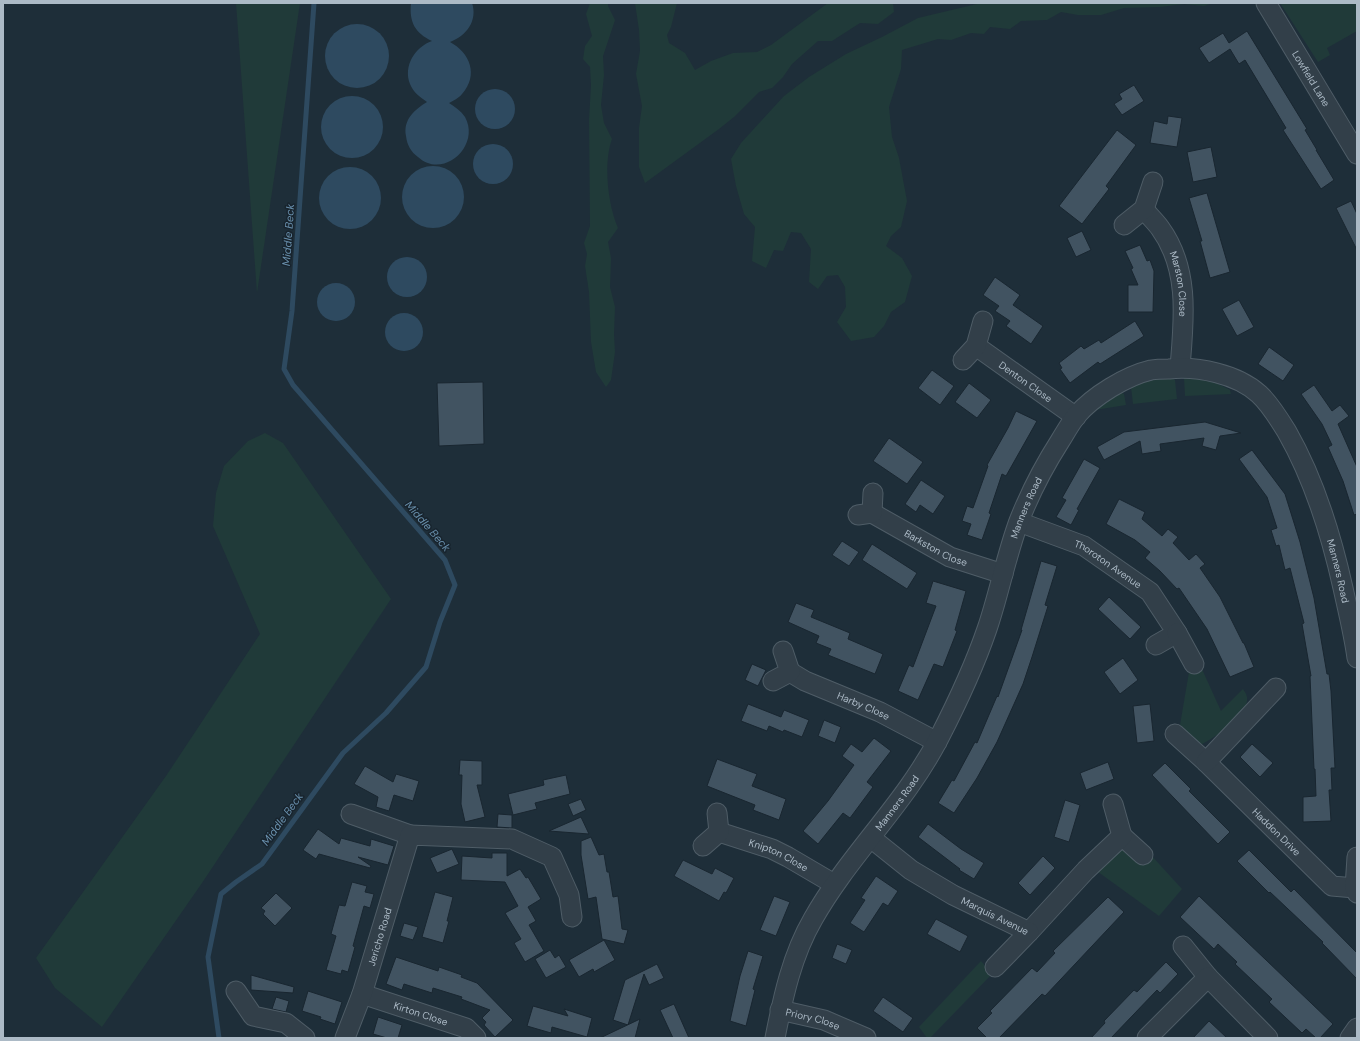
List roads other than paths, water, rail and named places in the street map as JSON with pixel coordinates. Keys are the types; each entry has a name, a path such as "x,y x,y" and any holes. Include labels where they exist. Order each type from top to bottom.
{"street":[{"name":"Lowfield Lane","path":"1266,3 1357,154"},
{"path":"1124,225 1144,209 1153,182"},
{"name":"Marston Close","path":"1144,209 1160,228 1170,245 1183,287 1184,310 1180,367"},
{"path":"963,360 976,346 983,321"},
{"name":"Denton Close","path":"976,346 1076,417"},
{"name":"Manners Road","path":"775,1038 780,1010 792,965 811,922 834,884 871,838 915,777 937,742 968,680 987,630 1019,522 1050,457 1076,417 1111,386 1150,370 1180,367 1216,372 1236,379 1258,394 1279,418 1299,453 1309,475 1328,529 1346,603 1357,658"},
{"name":"Barkston Close","path":"873,493 865,514 950,557 1003,574"},
{"name":"Thoroton Avenue","path":"1019,522 1084,546 1150,592 1177,633 1194,664"},
{"path":"1156,646 1177,633"},
{"path":"773,681 790,672 783,651"},
{"name":"Harby Close","path":"790,672 805,681 880,712 937,742"},
{"path":"1206,762 1276,688"},
{"name":"Haddon Drive","path":"1175,734 1206,762 1332,886 1356,891"},
{"path":"1113,804 1122,836 1143,855"},
{"path":"703,846 719,832 717,813"},
{"path":"351,814 410,835 512,839 552,857 569,895 572,917"},
{"name":"Knipton Close","path":"719,832 772,849 834,884"},
{"name":"Jericho Road","path":"345,1038 362,994 410,835"},
{"name":"Marquis Avenue","path":"871,838 911,870 953,895 1029,932 1086,870 1122,836"},
{"path":"1356,891 1357,857"},
{"path":"995,968 1029,932"},
{"path":"1183,946 1208,977 1268,1038"},
{"path":"1146,1038 1208,977"},
{"path":"236,991 253,1016 286,1023 305,1038"},
{"name":"Kirton Close","path":"362,994 466,1028 476,1038"},
{"name":"Priory Close","path":"780,1010 824,1020 866,1038"},
{"path":"1350,1038 1357,1028"}],"water":[{"path":"411,3 472,3 472,22 466,32 450,42 463,52 470,65 471,72 467,87 459,97 449,103 460,111 465,117 469,128 468,139 464,148 457,156 448,162 438,165 428,163 416,155 411,151 407,142 406,125 410,116 427,102 411,87 408,77 409,64 420,48 432,41 421,34 414,26 411,16"},
{"path":"357,24 375,30 383,38 389,56 383,74 375,82 357,88 339,82 331,74 325,56 331,38 339,30"},
{"path":"495,89 503,91 509,95 513,101 515,109 513,117 509,123 503,127 495,129 487,127 481,123 477,117 475,109 477,101 481,95 487,91"},
{"path":"346,96 358,96 374,105 381,115 383,127 381,139 374,149 358,158 346,158 335,153 326,144 321,133 321,121 326,110 335,101"},
{"path":"493,144 501,146 507,150 511,156 513,164 511,172 507,178 501,182 493,184 485,182 479,178 475,172 473,164 475,156 479,150 485,146"},
{"path":"427,166 439,166 455,175 462,185 464,197 462,209 455,219 439,228 427,228 416,223 407,214 402,203 402,191 407,180 416,171"},
{"path":"344,167 356,167 368,172 376,180 381,192 381,204 376,216 368,224 356,229 344,229 332,224 324,216 319,204 319,192 324,180 332,172"},
{"path":"407,257 421,263 427,277 421,291 407,297 393,291 387,277 393,263"},
{"path":"332,283 340,283 350,288 354,295 354,309 350,316 340,321 332,321 322,316 320,313 317,306 317,298 322,288 325,286"},
{"path":"400,313 408,313 418,318 422,325 422,339 418,346 408,351 400,351 390,346 388,343 385,336 385,328 390,318 393,316"}],"waterway":[{"name":"Middle Beck","path":"219,1038 208,957 221,894 262,864 343,753 386,713 426,667 440,622 455,585 445,560 293,385 284,369 292,311 314,3"}]}
